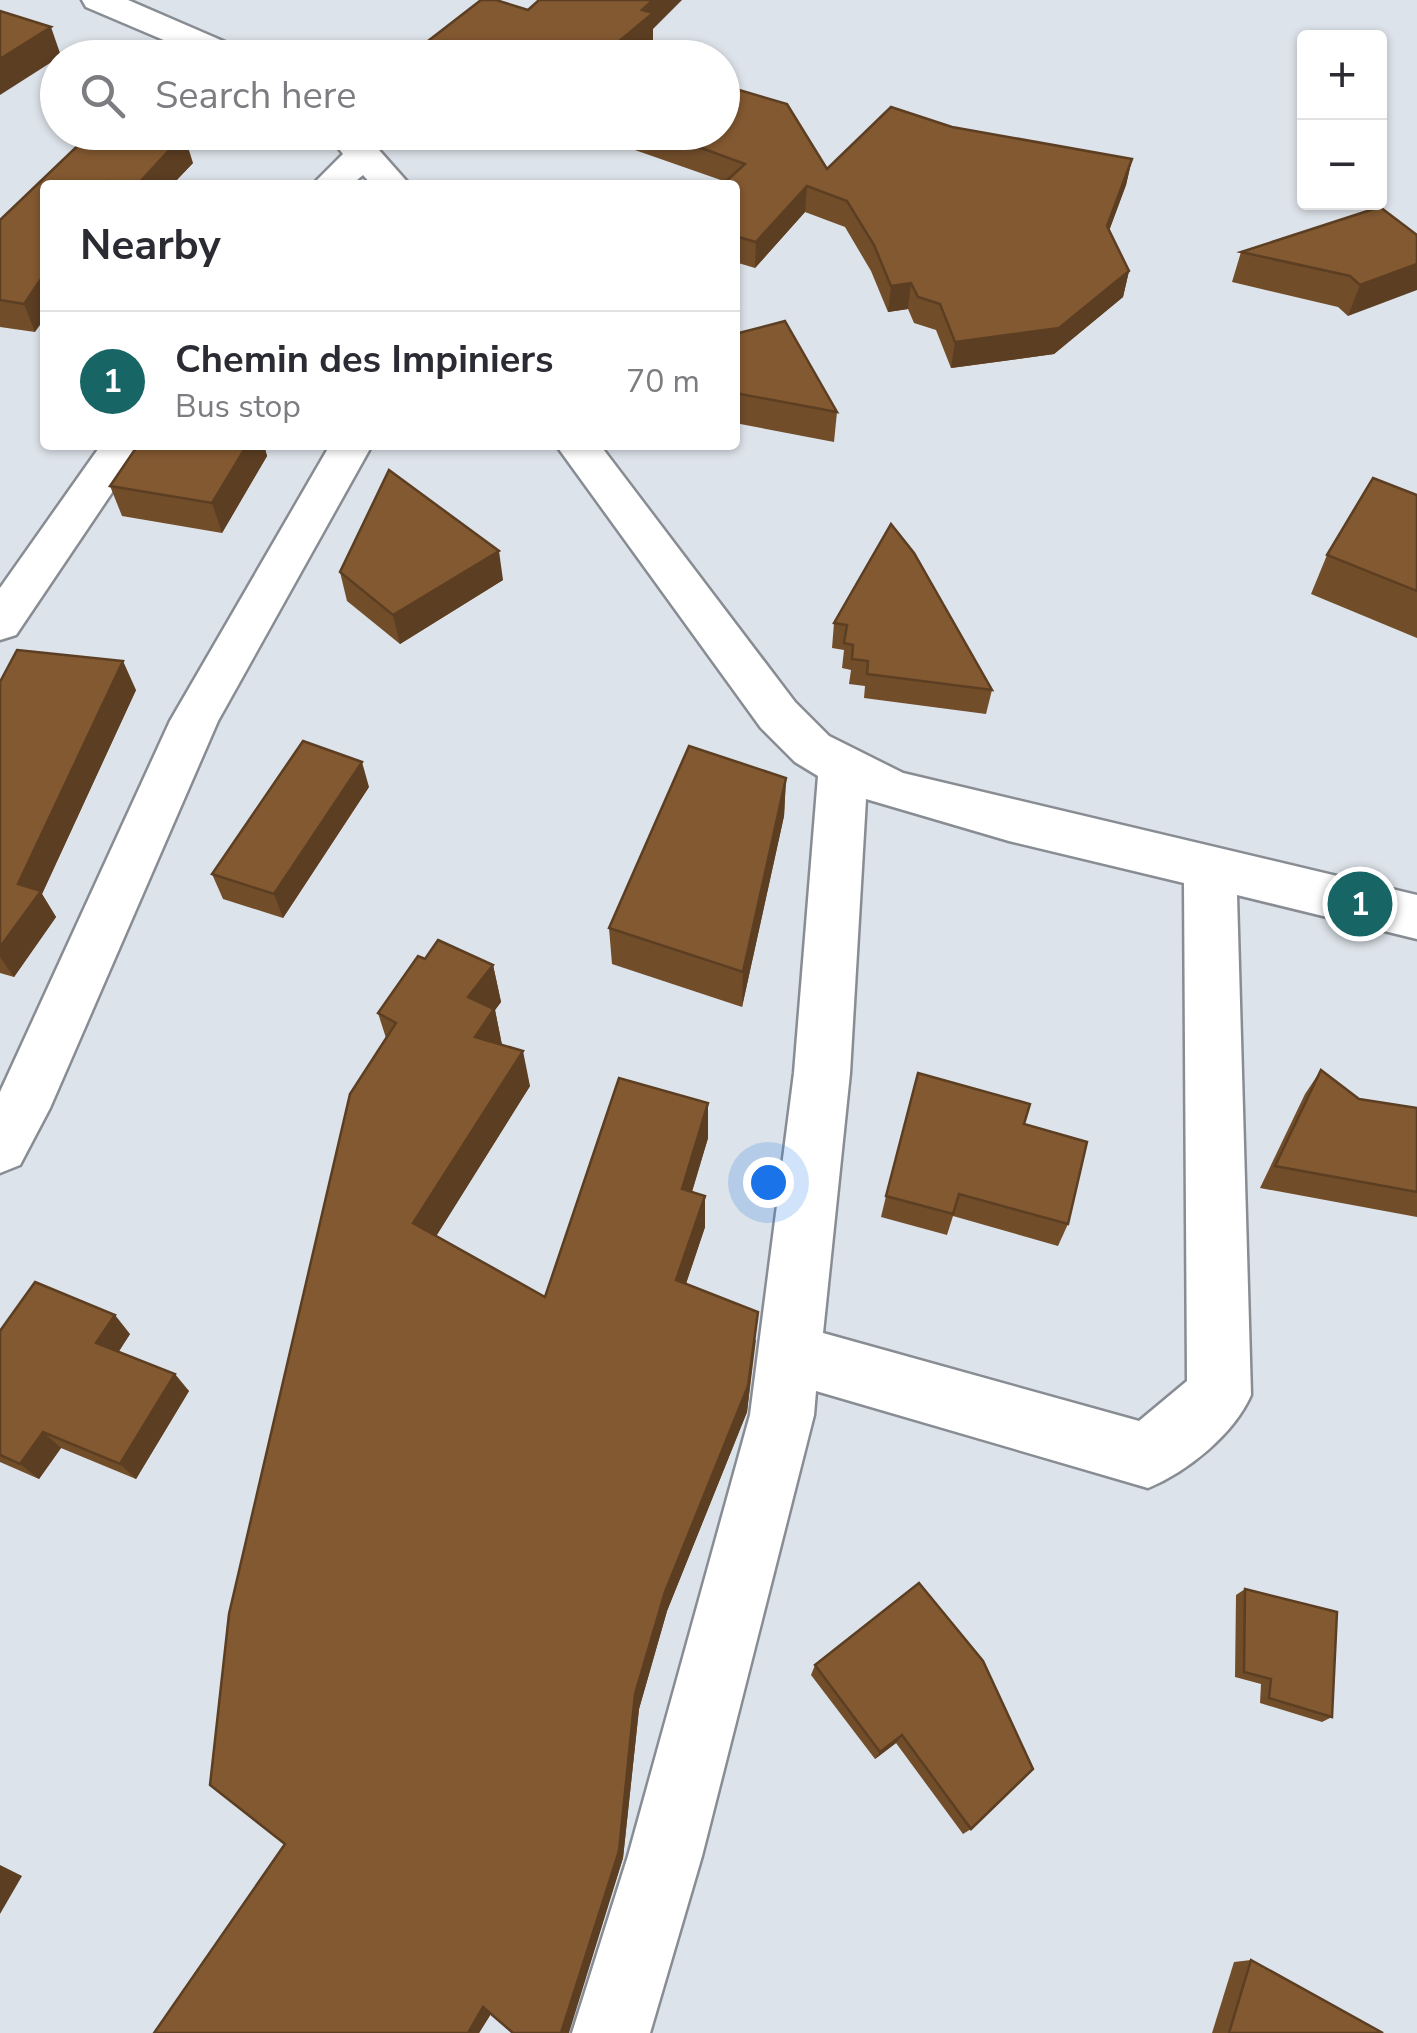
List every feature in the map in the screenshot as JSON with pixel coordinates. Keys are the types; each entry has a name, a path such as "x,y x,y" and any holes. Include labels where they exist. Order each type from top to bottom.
{"street":[{"path":"98,0 199,40"},
{"path":"333,180 350,150"},
{"path":"360,150 387,180"},
{"path":"0,623 120,450"},
{"path":"0,1148 30,1091 194,721 274,575 349,450"},
{"path":"581,450 778,715 812,749 843,768 940,804 1417,917"},
{"path":"611,2033 665,1856 782,1416 822,1074 843,768"},
{"path":"788,1354 1148,1456 1218,1395 1210,868"}],"building":[{"path":"481,0 496,0 528,10 539,0 653,0 642,10 653,13 621,40 429,40"},
{"path":"0,11 51,27 0,59"},
{"path":"740,90 787,104 827,169 891,107 952,127 1132,159 1107,226 1129,271 1059,328 955,342 940,304 918,297 911,283 891,286 874,245 847,201 807,186 756,242 740,237 740,180 727,180 745,164 707,150 740,150"},
{"path":"73,150 169,150 142,180 42,180"},
{"path":"40,182 40,280 24,304 0,300 0,220"},
{"path":"1371,210 1384,210 1417,235 1417,264 1360,285 1350,276 1241,252"},
{"path":"785,321 837,412 740,394 740,333"},
{"path":"135,450 244,450 212,503 110,486"},
{"path":"389,470 499,551 393,615 340,572"},
{"path":"1373,478 1417,495 1417,591 1327,555"},
{"path":"891,524 914,553 992,690 867,674 868,661 852,659 853,645 844,643 847,625 834,623"},
{"path":"17,650 123,661 18,884 41,891 0,947 0,682"},
{"path":"303,741 362,762 274,894 212,874"},
{"path":"689,746 786,778 743,972 609,928"},
{"path":"438,940 493,965 468,997 494,1009 475,1037 523,1051 413,1223 545,1297 619,1078 708,1103 682,1189 705,1196 676,1280 758,1312 748,1386 665,1592 635,1694 619,1851 561,2033 513,2033 483,2007 468,2033 154,2033 285,1844 210,1785 229,1614 350,1094 396,1023 378,1013 418,956 425,959"},
{"path":"1321,1070 1359,1099 1417,1108 1417,1192 1275,1166"},
{"path":"918,1073 1030,1104 1024,1124 1087,1142 1068,1224 959,1194 953,1214 886,1196"},
{"path":"35,1282 115,1315 96,1343 175,1374 120,1464 43,1432 20,1464 0,1455 0,1331"},
{"path":"919,1583 983,1661 1033,1769 971,1829 902,1735 880,1752 815,1665"},
{"path":"1245,1589 1337,1612 1332,1717 1269,1698 1271,1679 1244,1672"},
{"path":"1251,1960 1383,2033 1229,2033"}],"place":[{"name":"Chemin des Impiniers","path":"1360,904"}]}
